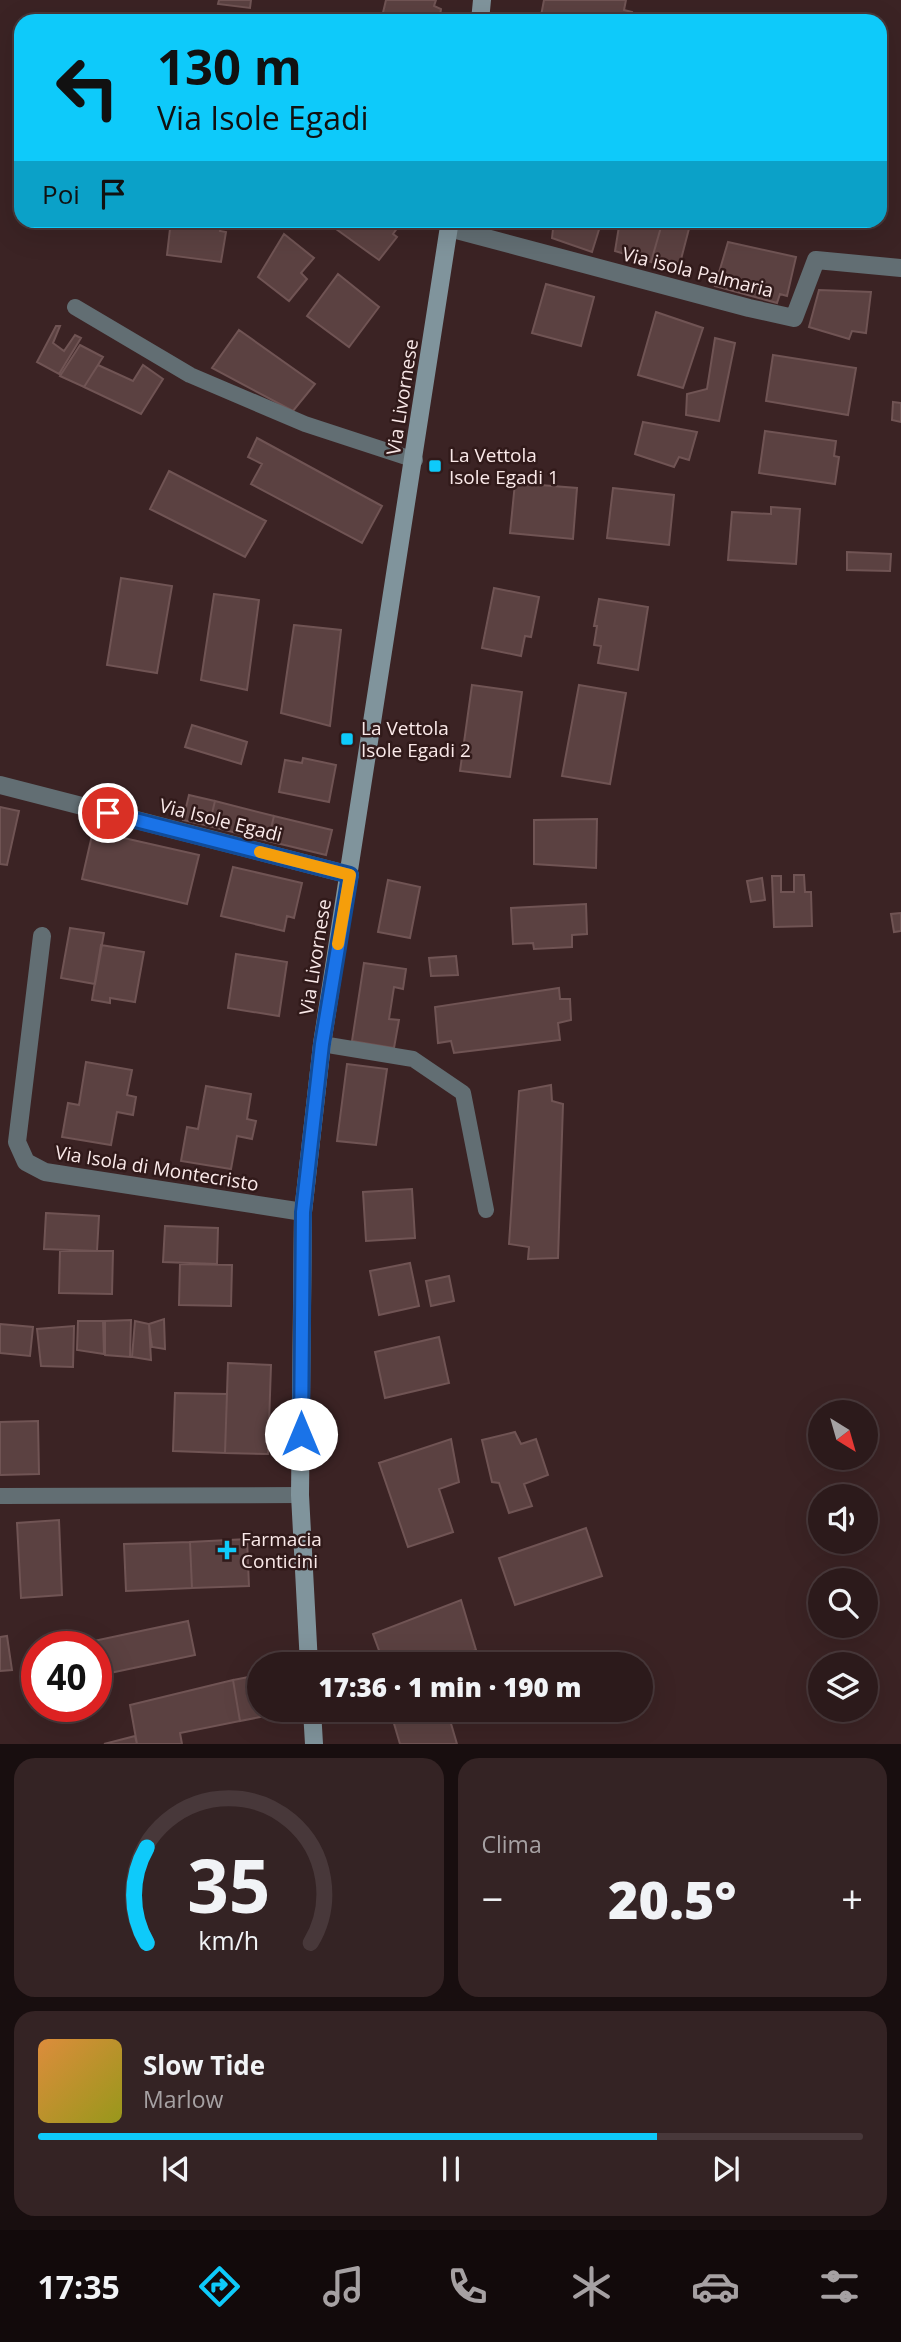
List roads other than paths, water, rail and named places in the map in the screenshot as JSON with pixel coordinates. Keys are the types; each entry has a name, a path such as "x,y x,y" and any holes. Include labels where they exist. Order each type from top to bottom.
{"street":[{"name":"Via Livornese","path":"308,1652 300,1495 303,1212 322,1044 449,228"},
{"name":"Via isola Palmaria","path":"464,228 749,308 794,318 816,260 901,268"},
{"name":"Via Isole Egadi","path":"0,785 350,875"},
{"name":"Via Isola di Montecristo","path":"42,936 17,1142 26,1162 45,1172 303,1212"},
{"path":"313,1722 314,1744"}],"lane":[{"path":"75,307 190,375 305,424 415,460"},
{"path":"322,1044 413,1059 463,1093 486,1210"},
{"path":"0,1496 300,1495"}],"place":[{"name":"La Vettola Isole Egadi 1","path":"435,466"},
{"name":"La Vettola Isole Egadi 2","path":"347,739"},
{"name":"Farmacia Conticini","path":"227,1550"}]}
